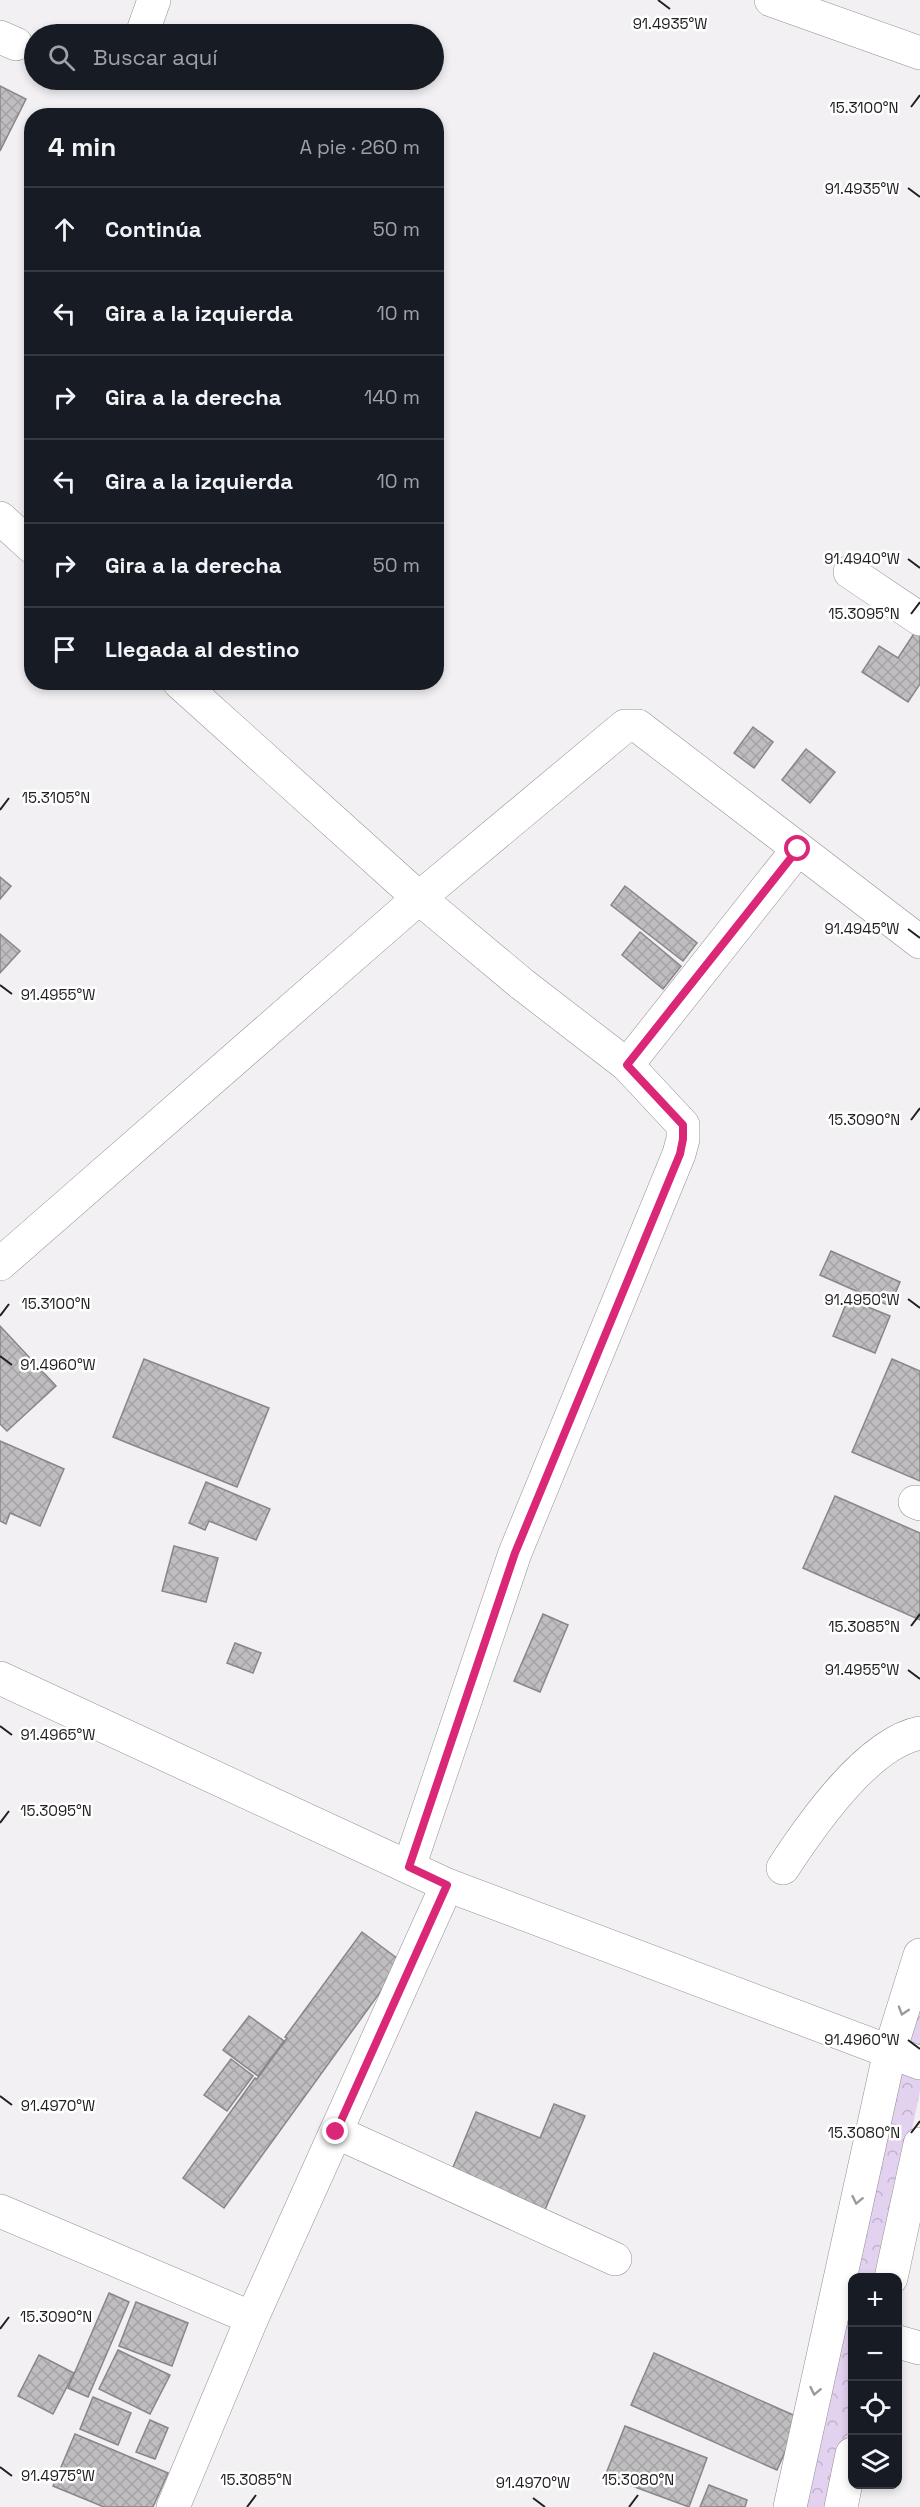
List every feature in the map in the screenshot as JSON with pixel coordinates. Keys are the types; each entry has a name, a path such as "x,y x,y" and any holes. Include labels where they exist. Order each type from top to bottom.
{"street":[{"path":"146,24 154,0"},
{"path":"771,0 920,53"},
{"path":"0,518 24,540"},
{"path":"849,572 920,619"},
{"path":"188,690 419,898 522,984 627,1065 683,1125 680,1154 515,1553 409,1867"},
{"path":"0,1264 419,898 625,726 638,726 920,942"},
{"path":"627,1065 798,849"},
{"path":"0,1677 447,1885 920,2063"},
{"path":"783,1868 816,1818 865,1766 904,1736 920,1733"},
{"path":"173,2507 252,2318 447,1885"},
{"path":"790,2507 890,2051 920,1955"},
{"path":"336,2132 615,2259"},
{"path":"892,2273 920,2144"},
{"path":"0,2211 252,2318"},
{"path":"902,2343 920,2348"},
{"path":"841,2507 848,2473"}],"green space":[{"path":"920,1998 920,2091 882,2273 849,2273"},
{"path":"848,2278 848,2433 833,2507 789,2507"}],"building":[{"path":"0,86 26,99 0,151"},
{"path":"915,632 920,635 920,684 908,702 862,672 879,646 898,658"},
{"path":"753,727 773,742 754,768 734,753"},
{"path":"806,749 835,772 810,803 782,780"},
{"path":"0,877 11,886 0,899"},
{"path":"625,886 697,943 683,961 611,905"},
{"path":"640,932 681,966 663,989 622,955"},
{"path":"0,934 20,951 0,973"},
{"path":"831,1251 900,1282 890,1306 820,1275"},
{"path":"848,1299 890,1316 875,1353 833,1336"},
{"path":"0,1326 56,1386 7,1431 0,1424"},
{"path":"144,1359 269,1408 237,1487 113,1437"},
{"path":"892,1359 920,1371 920,1481 852,1452"},
{"path":"0,1441 64,1469 40,1526 10,1513 6,1524 0,1521"},
{"path":"206,1482 270,1509 256,1540 209,1521 205,1530 189,1523"},
{"path":"835,1496 920,1533 920,1620 803,1568"},
{"path":"174,1546 218,1558 206,1602 162,1591"},
{"path":"543,1614 568,1625 540,1692 514,1681"},
{"path":"235,1643 261,1653 253,1673 227,1663"},
{"path":"362,1932 402,1962 224,2208 183,2178"},
{"path":"249,2016 284,2041 258,2076 223,2050"},
{"path":"231,2059 253,2076 227,2111 204,2095"},
{"path":"554,2104 585,2116 544,2212 451,2172 476,2112 540,2138"},
{"path":"109,2293 129,2302 88,2397 68,2388"},
{"path":"136,2302 188,2323 172,2366 119,2346"},
{"path":"118,2350 170,2375 150,2414 99,2389"},
{"path":"654,2353 800,2418 777,2470 631,2405"},
{"path":"39,2355 74,2373 53,2414 18,2396"},
{"path":"93,2397 131,2413 118,2445 80,2429"},
{"path":"150,2420 168,2428 155,2459 136,2452"},
{"path":"625,2426 707,2458 689,2507 605,2476"},
{"path":"75,2434 168,2473 153,2507 104,2507 53,2486"},
{"path":"709,2485 747,2500 745,2507 700,2507"}],"route":[{"path":"336,2132 447,1885 409,1867 515,1553 680,1154 683,1125 627,1065 798,849"}]}
